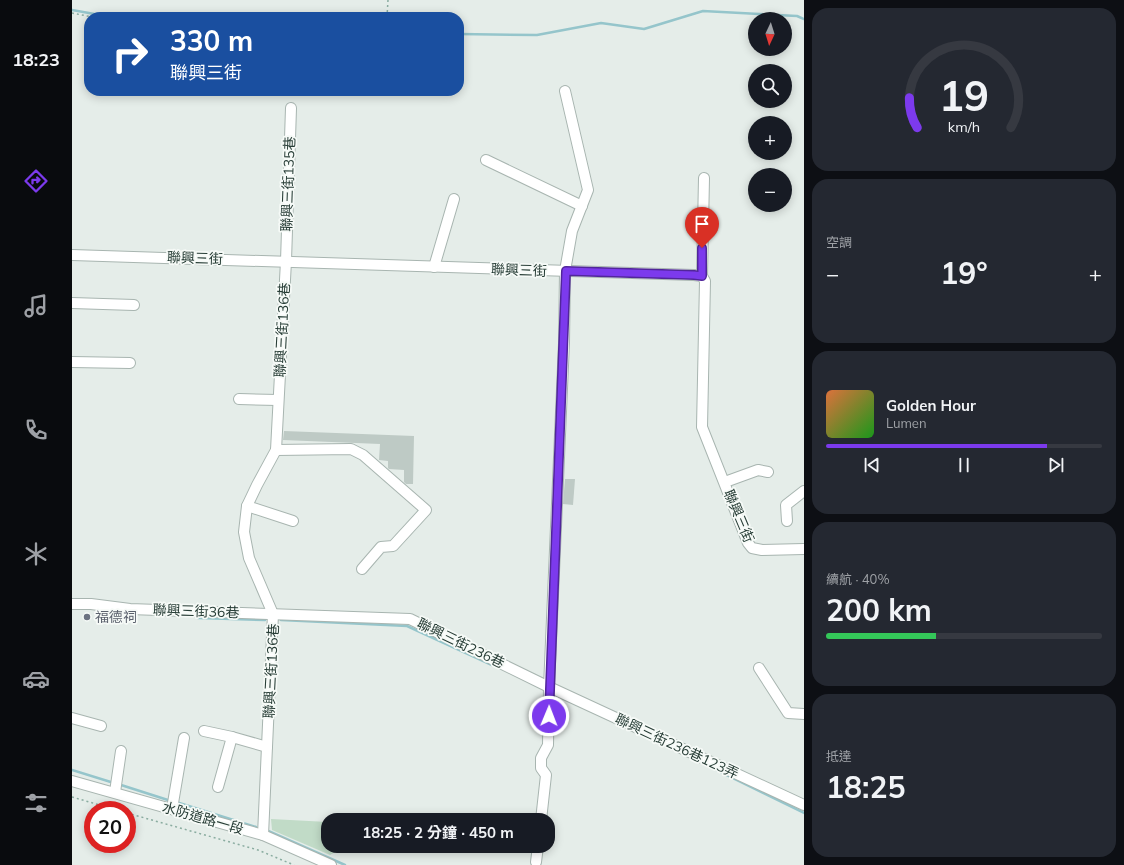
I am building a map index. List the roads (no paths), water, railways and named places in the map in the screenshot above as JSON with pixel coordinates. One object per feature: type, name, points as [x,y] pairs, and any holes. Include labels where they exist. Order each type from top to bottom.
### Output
[{"type":"street","points":[[542,813],[546,775],[541,768],[541,758],[548,745],[549,687],[566,271],[572,231],[588,190],[565,91]]},
{"type":"street","name":"聯興三街135巷","points":[[286,261],[291,108]]},
{"type":"street","points":[[486,160],[582,206]]},
{"type":"street","points":[[702,276],[704,178]]},
{"type":"street","points":[[434,267],[454,199]]},
{"type":"street","name":"聯興三街","points":[[72,255],[702,276],[705,281],[702,427],[748,543],[752,548],[762,550],[804,549]]},
{"type":"street","name":"聯興三街136巷","points":[[263,835],[273,614],[249,558],[244,532],[247,506],[276,450],[286,261]]},
{"type":"street","points":[[72,303],[134,305]]},
{"type":"street","points":[[72,362],[130,363]]},
{"type":"street","points":[[239,399],[278,400]]},
{"type":"street","points":[[276,450],[351,449],[362,455],[426,510],[393,546],[381,547],[362,569]]},
{"type":"street","points":[[725,482],[758,470],[768,472]]},
{"type":"street","points":[[787,521],[786,505],[804,491]]},
{"type":"street","points":[[247,506],[293,521]]},
{"type":"street","name":"聯興三街36巷","points":[[72,604],[91,604],[130,609],[273,614]]},
{"type":"street","name":"聯興三街236巷","points":[[273,614],[410,619],[549,687]]},
{"type":"street","points":[[759,668],[788,713],[804,714]]},
{"type":"street","name":"聯興三街236巷123弄","points":[[549,687],[804,805]]},
{"type":"street","points":[[72,718],[101,726]]},
{"type":"street","points":[[204,731],[267,747]]},
{"type":"street","points":[[218,787],[232,737]]},
{"type":"street","points":[[172,804],[184,738]]},
{"type":"street","points":[[116,787],[122,751]]},
{"type":"street","name":"水防道路一段","points":[[72,781],[116,787],[172,804],[263,835],[331,865]]},
{"type":"street","points":[[536,862],[537,853]]},
{"type":"waterway","points":[[72,10],[84,12]]},
{"type":"waterway","points":[[464,34],[537,35],[601,23],[644,29],[703,11],[797,16],[804,19]]},
{"type":"waterway","points":[[198,618],[265,620]]},
{"type":"waterway","points":[[281,620],[407,626],[492,665]]},
{"type":"waterway","points":[[702,763],[804,813]]},
{"type":"waterway","points":[[72,770],[114,783]]},
{"type":"waterway","points":[[118,784],[171,801]]},
{"type":"waterway","points":[[176,802],[256,827]]},
{"type":"waterway","points":[[266,830],[345,865]]},
{"type":"place","name":"福德祠","points":[[87,617]]}]
